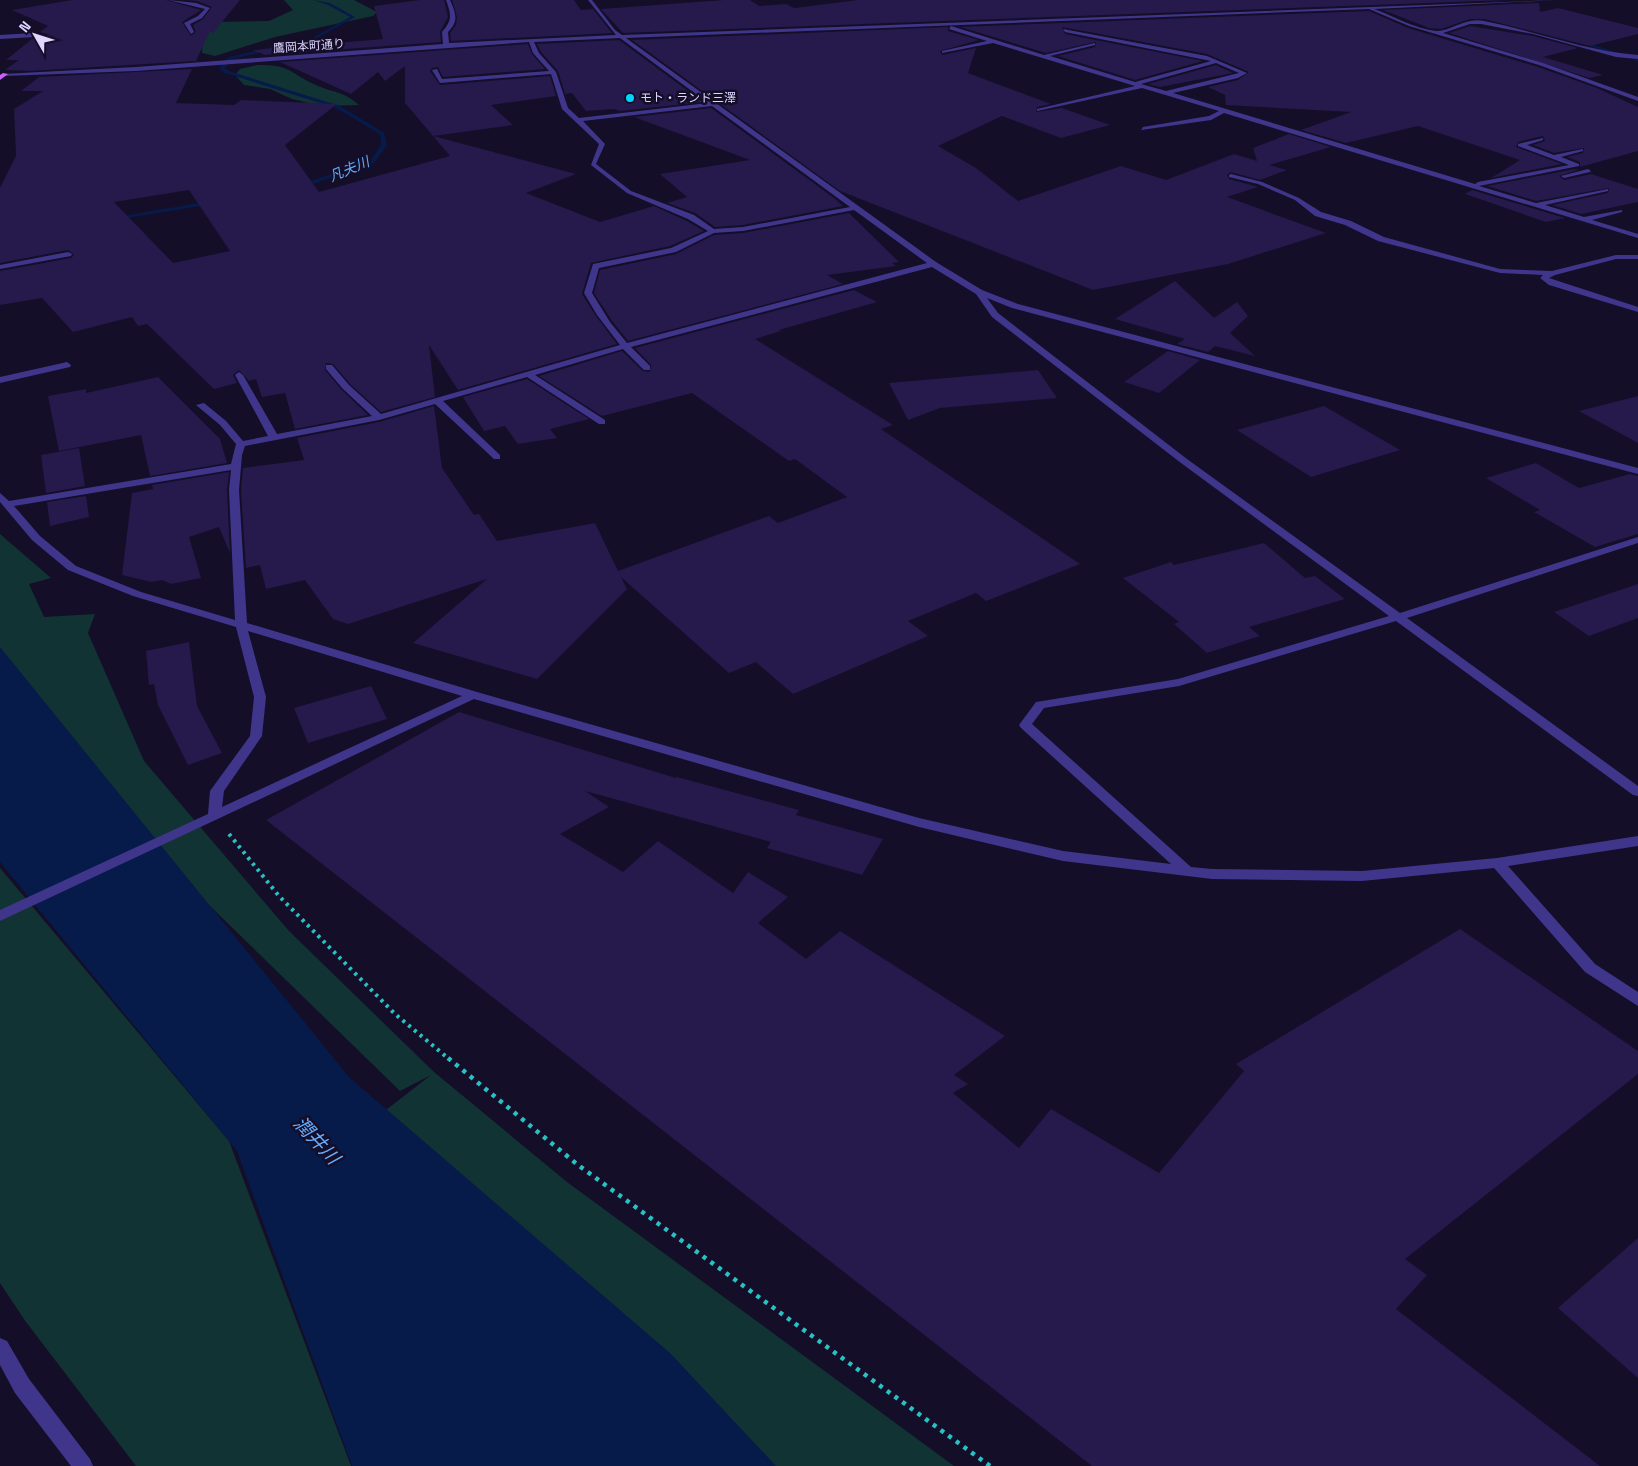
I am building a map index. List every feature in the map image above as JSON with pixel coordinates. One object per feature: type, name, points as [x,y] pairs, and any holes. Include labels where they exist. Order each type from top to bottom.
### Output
[{"type":"street","points":[[170,0],[208,8],[200,17],[186,23],[191,32]]},
{"type":"street","points":[[446,45],[445,32],[454,24],[455,18],[448,0]]},
{"type":"street","points":[[590,0],[613,31],[854,208],[933,264],[979,292],[1024,309],[1638,471]]},
{"type":"street","points":[[1347,0],[1437,33],[1541,64],[1638,100]]},
{"type":"street","name":"鷹岡本町通り","points":[[2,76],[78,73],[530,40],[1556,0]]},
{"type":"street","points":[[1437,33],[1469,22],[1481,22],[1534,33],[1616,55],[1638,57]]},
{"type":"street","points":[[940,25],[1165,94],[1473,184],[1638,236]]},
{"type":"street","points":[[1065,30],[1216,62],[1244,73],[1236,77],[1165,94]]},
{"type":"street","points":[[0,37],[49,36]]},
{"type":"street","points":[[530,40],[536,53],[553,72],[565,109],[602,144],[593,164],[629,192],[691,217],[714,231]]},
{"type":"street","points":[[944,52],[994,41]]},
{"type":"street","points":[[1045,56],[1093,44]]},
{"type":"street","points":[[1133,84],[1229,58]]},
{"type":"street","points":[[435,70],[440,81],[553,72]]},
{"type":"street","points":[[1039,110],[1142,86]]},
{"type":"street","points":[[578,120],[714,104]]},
{"type":"street","points":[[1143,129],[1211,118],[1223,111]]},
{"type":"street","points":[[1473,184],[1577,165],[1520,145],[1541,138]]},
{"type":"street","points":[[1554,157],[1581,150]]},
{"type":"street","points":[[1489,190],[1588,171]]},
{"type":"street","points":[[1231,176],[1260,183],[1297,199],[1318,214],[1348,223],[1381,239],[1500,271],[1552,273],[1616,257],[1638,257]]},
{"type":"street","points":[[1537,205],[1606,190]]},
{"type":"street","points":[[647,368],[624,346],[598,313],[588,293],[596,266],[674,250],[714,231],[743,229],[854,208]]},
{"type":"street","points":[[1585,220],[1620,211]]},
{"type":"street","points":[[0,267],[68,254]]},
{"type":"street","points":[[240,444],[378,417],[624,346],[933,264]]},
{"type":"street","points":[[1552,273],[1544,278],[1552,284],[1638,310]]},
{"type":"street","points":[[979,292],[995,315],[1184,461],[1638,792]]},
{"type":"street","points":[[0,380],[67,364]]},
{"type":"street","points":[[329,367],[346,387],[378,417]]},
{"type":"street","points":[[528,374],[602,422]]},
{"type":"street","points":[[239,375],[274,438]]},
{"type":"street","points":[[436,400],[497,457]]},
{"type":"street","points":[[201,405],[223,422],[240,444],[234,490],[241,625],[260,697],[256,736],[217,791],[214,816]]},
{"type":"street","points":[[3,500],[236,466]]},
{"type":"street","points":[[3,500],[36,538],[72,568],[137,594],[473,695],[919,822],[1063,856],[1212,874],[1362,876],[1497,863],[1638,841]]},
{"type":"street","points":[[1187,871],[1025,725],[1040,705],[1179,682],[1399,617],[1638,540]]},
{"type":"street","points":[[0,916],[473,695]]},
{"type":"street","points":[[1497,863],[1590,968],[1638,1000]]},
{"type":"street","points":[[0,1348],[22,1386],[83,1466]]},
{"type":"path","points":[[214,816],[279,896],[395,1014],[578,1165],[990,1466]]},
{"type":"green space","points":[[284,0],[354,0],[377,12],[373,16],[275,37],[215,56],[202,53],[203,29],[212,22],[269,21],[293,10]]},
{"type":"green space","points":[[257,65],[284,68],[322,88],[342,94],[359,105],[322,106],[292,99],[270,89],[244,85],[235,75],[240,69]]},
{"type":"green space","points":[[0,534],[51,578],[29,584],[44,617],[95,614],[88,633],[144,761],[289,931],[434,1072],[567,1182],[954,1466],[769,1466],[386,1110],[431,1075],[400,1091],[101,800],[0,648]]},
{"type":"green space","points":[[0,868],[229,1141],[351,1466],[136,1466],[26,1322],[0,1283]]},
{"type":"water","name":"潤井川","points":[[0,647],[349,1077],[670,1353],[776,1466],[352,1466],[237,1151],[0,862]]},
{"type":"building","points":[[72,0],[166,0],[201,10],[182,22],[191,36],[196,32],[193,25],[203,19],[212,7],[197,1],[186,0],[240,0],[213,33],[210,31],[196,61],[30,71],[5,70],[19,60],[6,60],[32,39],[54,36],[40,32],[48,26],[12,10]]},
{"type":"building","points":[[420,0],[444,0],[448,17],[440,32],[441,42],[265,55],[253,50],[383,39],[374,6]]},
{"type":"building","points":[[452,0],[574,0],[581,10],[593,9],[612,33],[451,41],[450,33],[456,25],[457,17]]},
{"type":"building","points":[[724,0],[750,0],[759,6],[786,4],[794,8],[858,0],[1508,0],[623,33],[601,9]]},
{"type":"building","points":[[1539,3],[1540,12],[1558,8],[1638,28],[1638,34],[1590,46],[1484,19],[1470,19],[1441,29],[1429,28],[1383,10]]},
{"type":"building","points":[[1369,11],[1408,28],[1538,67],[1597,88],[1638,107],[1638,151],[1580,167],[1580,162],[1567,157],[1583,153],[1584,148],[1554,153],[1533,145],[1545,141],[1543,136],[1518,142],[1516,147],[1562,164],[1491,178],[1520,160],[1418,126],[1346,143],[1301,130],[1351,112],[1226,105],[1225,95],[1208,87],[1238,80],[1249,72],[1207,54],[1062,27],[1065,34],[1203,61],[1135,80],[1058,56],[1095,47],[1096,42],[1046,53],[960,27]]},
{"type":"building","points":[[1470,26],[1533,36],[1578,48],[1543,57],[1603,75],[1589,78],[1449,33]]},
{"type":"building","points":[[948,27],[948,31],[979,40],[940,51],[942,55],[976,48],[968,73],[1051,104],[1037,107],[1036,112],[1062,108],[1110,125],[1061,138],[1002,116],[938,146],[976,168],[1018,201],[1121,166],[1166,180],[1234,154],[1257,161],[1253,148],[1289,134],[1331,147],[1269,165],[1287,170],[1260,180],[1230,172],[1227,175],[1229,179],[1258,187],[1227,197],[1326,233],[1228,264],[1093,290],[840,191],[632,40]]},
{"type":"building","points":[[619,40],[703,102],[620,111],[614,109],[586,111],[572,93],[565,94],[558,71],[541,52],[537,44]]},
{"type":"building","points":[[528,44],[532,54],[545,69],[443,77],[438,67],[432,68],[430,71],[440,85],[550,76],[556,96],[491,105],[513,125],[433,136],[405,103],[405,66],[385,81],[378,72],[351,94],[280,62]]},
{"type":"building","points":[[1216,65],[1233,73],[1160,87],[1148,84]]},
{"type":"building","points":[[192,69],[176,103],[234,105],[241,100],[337,104],[285,145],[319,192],[450,156],[433,136],[576,174],[526,193],[600,222],[654,206],[704,231],[670,246],[591,263],[582,294],[617,344],[458,390],[429,345],[435,397],[381,412],[350,384],[333,364],[326,363],[325,370],[342,390],[368,415],[295,429],[285,393],[262,397],[256,379],[249,381],[239,370],[233,375],[237,383],[214,389],[147,324],[138,326],[132,317],[73,332],[42,298],[0,305],[0,271],[71,258],[74,255],[68,250],[0,263],[0,188],[16,156],[14,109],[43,91],[21,91],[39,77]],"holes":[[[189,190],[230,251],[173,263],[114,202]]]},
{"type":"building","points":[[711,108],[843,206],[743,225],[715,227],[695,213],[667,203],[687,197],[660,174],[750,160],[634,117]]},
{"type":"building","points":[[1575,169],[1578,170],[1559,176],[1564,180],[1591,174],[1638,189],[1638,202],[1581,214],[1552,205],[1608,193],[1609,188],[1536,201],[1487,186]]},
{"type":"building","points":[[1472,190],[1565,218],[1546,222],[1465,194]]},
{"type":"building","points":[[849,213],[899,262],[892,263],[896,266],[827,275],[843,284],[628,341],[594,293],[600,270],[676,254],[714,235],[743,233]]},
{"type":"building","points":[[1175,281],[1214,318],[1237,302],[1248,316],[1230,333],[1255,356],[1215,346],[1208,352],[1177,344],[1185,339],[1115,319]]},
{"type":"building","points":[[854,290],[877,302],[779,330],[781,331],[755,339],[893,425],[881,429],[1080,564],[986,601],[976,593],[908,621],[928,636],[793,694],[756,662],[729,673],[621,577],[627,589],[537,679],[413,643],[487,579],[348,624],[333,619],[305,580],[266,589],[260,565],[246,568],[241,490],[243,468],[304,460],[297,438],[379,422],[434,406],[442,468],[474,515],[479,514],[497,541],[595,523],[618,571],[769,516],[778,523],[847,497],[795,459],[789,461],[692,393],[602,416],[539,376],[622,351],[643,371],[650,372],[651,365],[635,348]]},
{"type":"building","points":[[1168,351],[1200,360],[1159,393],[1124,382]]},
{"type":"building","points":[[1038,370],[1057,398],[940,408],[908,420],[889,383]]},
{"type":"building","points":[[158,377],[220,439],[227,463],[150,476],[141,435],[59,451],[48,396],[86,389],[86,393]]},
{"type":"building","points":[[527,379],[589,419],[550,429],[557,438],[518,444],[505,426],[484,431],[463,397]]},
{"type":"building","points":[[1638,396],[1638,443],[1579,411]]},
{"type":"building","points":[[1324,406],[1400,450],[1311,477],[1237,430]]},
{"type":"building","points":[[79,448],[85,486],[46,493],[41,455]]},
{"type":"building","points":[[1536,463],[1579,488],[1630,474],[1638,476],[1638,534],[1595,547],[1534,512],[1540,510],[1486,478]]},
{"type":"building","points":[[229,472],[227,490],[230,553],[219,527],[189,537],[201,578],[171,584],[162,580],[151,582],[122,575],[132,493],[153,489],[152,485]]},
{"type":"building","points":[[86,496],[89,517],[50,526],[47,502]]},
{"type":"building","points":[[1264,543],[1305,578],[1315,576],[1345,599],[1249,627],[1260,636],[1207,653],[1174,624],[1179,622],[1123,578],[1171,562],[1174,565]]},
{"type":"building","points":[[1638,584],[1638,618],[1589,636],[1554,612]]},
{"type":"building","points":[[189,642],[197,706],[222,753],[188,765],[158,705],[154,684],[149,685],[146,651]]},
{"type":"building","points":[[371,686],[387,719],[308,743],[294,708]]},
{"type":"building","points":[[459,712],[676,778],[799,810],[796,815],[883,839],[862,875],[767,848],[771,842],[585,791],[609,807],[560,834],[623,872],[658,841],[733,893],[748,872],[788,897],[758,923],[806,959],[840,931],[1005,1036],[954,1075],[968,1084],[953,1093],[1019,1148],[1051,1109],[1159,1173],[1244,1071],[1236,1064],[1460,929],[1638,1051],[1638,1074],[1405,1259],[1427,1275],[1396,1309],[1600,1466],[1092,1466],[266,820]]},
{"type":"building","points":[[1638,1238],[1638,1378],[1558,1308]]},
{"type":"waterway","name":"凡夫川","points":[[301,186],[372,162],[384,145],[382,133],[338,107],[227,72],[221,68],[231,58],[313,39],[353,17],[329,4],[315,0]]},
{"type":"waterway","points":[[1581,42],[1638,60]]},
{"type":"waterway","name":"凡夫川","points":[[114,218],[211,203]]},
{"type":"place","name":"モト・ランド三澤","points":[[630,98]]}]
